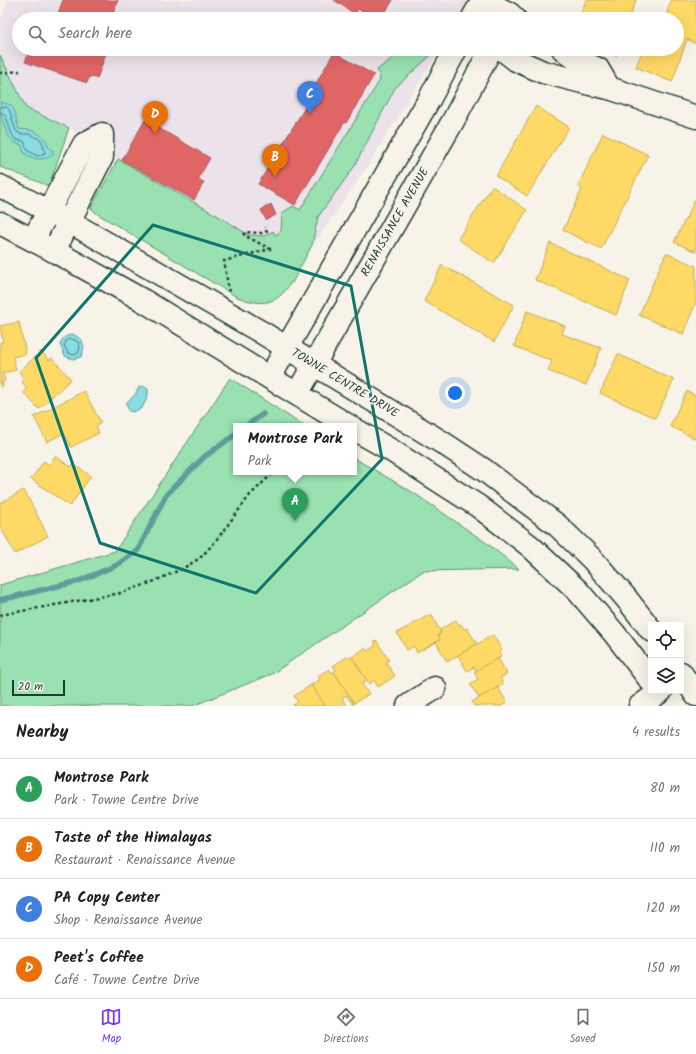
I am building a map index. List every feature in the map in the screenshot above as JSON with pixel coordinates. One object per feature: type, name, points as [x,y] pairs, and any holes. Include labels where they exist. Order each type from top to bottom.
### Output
[{"type":"main road","points":[[476,12],[483,0],[508,12]]},
{"type":"main road","points":[[270,377],[430,98],[452,56]]},
{"type":"main road","name":"RENAISSANCE AVENUE","points":[[297,394],[453,121],[487,56]]},
{"type":"main road","points":[[511,56],[516,60],[543,72],[609,88],[696,118]]},
{"type":"main road","points":[[572,56],[598,69],[609,88]]},
{"type":"main road","points":[[33,240],[84,144],[102,134],[102,157],[54,251]]},
{"type":"main road","name":"TOWNE CENTRE DRIVE","points":[[0,186],[70,222],[287,348],[443,443],[484,470],[557,526],[592,559],[648,626]]},
{"type":"main road","points":[[0,223],[144,301],[344,423]]},
{"type":"main road","points":[[357,431],[389,449],[478,506],[530,546],[577,590],[614,633],[648,678]]},
{"type":"main road","points":[[685,672],[696,695]]},
{"type":"main road","points":[[408,706],[435,688]]},
{"type":"main road","points":[[640,706],[656,694]]},
{"type":"path","points":[[0,73],[20,71]]},
{"type":"path","points":[[230,296],[224,260],[270,249],[244,235],[245,232],[262,233],[267,231],[265,227]]},
{"type":"path","points":[[0,615],[121,593],[150,583],[182,569],[200,558],[215,542],[250,495],[271,475]]},
{"type":"highlighted area","points":[[153,225],[351,286],[382,459],[256,593],[100,543],[36,358]]},
{"type":"shaded area","points":[[7,0],[469,0],[462,12],[12,12],[12,56],[436,56],[367,167],[301,263],[249,235],[118,159],[69,128],[26,108],[0,55],[0,22]]},
{"type":"green space","points":[[0,55],[26,108],[69,128],[49,186],[0,167]]},
{"type":"green space","points":[[395,56],[429,56],[395,88],[354,167],[318,217],[312,245],[292,283],[291,282],[286,290],[274,300],[261,303],[237,297],[96,213],[91,208],[118,159],[249,235],[264,236],[273,231],[275,235],[281,231],[282,213],[293,206],[300,210],[380,80],[377,70]]},
{"type":"green space","points":[[230,378],[299,423],[233,423],[233,475],[357,475],[357,460],[414,493],[488,544],[519,569],[423,571],[272,674],[192,706],[0,706],[0,585],[115,551]]},
{"type":"water","points":[[0,102],[11,105],[19,129],[32,131],[42,136],[48,147],[53,151],[53,155],[41,159],[31,157],[24,153],[21,144],[11,140],[5,128]]},
{"type":"water","points":[[73,334],[82,340],[84,348],[81,357],[73,359],[65,356],[60,345],[65,337]]},
{"type":"water","points":[[143,386],[148,389],[148,396],[142,408],[133,412],[129,411],[126,403],[135,395],[139,387]]},
{"type":"building: Homes","points":[[586,0],[636,0],[632,12],[582,12]]},
{"type":"building: Homes","points":[[671,0],[696,0],[696,44],[687,39],[684,48],[684,12],[667,12]]},
{"type":"building: Homes","points":[[640,56],[681,56],[672,82],[636,67]]},
{"type":"building: Homes","points":[[536,106],[569,127],[527,196],[496,176]]},
{"type":"building: Homes","points":[[603,133],[648,155],[601,249],[563,230],[582,189],[578,186]]},
{"type":"building: Homes","points":[[492,186],[527,210],[494,263],[458,239]]},
{"type":"building: Homes","points":[[696,198],[696,252],[674,242]]},
{"type":"building: Homes","points":[[550,243],[630,280],[616,315],[535,280]]},
{"type":"building: Homes","points":[[666,253],[696,266],[696,302],[683,334],[639,315]]},
{"type":"building: Homes","points":[[442,265],[514,305],[494,342],[424,301]]},
{"type":"building: Homes","points":[[527,311],[565,326],[562,334],[601,348],[586,385],[548,371],[552,361],[514,346]]},
{"type":"building: Homes","points":[[19,322],[26,354],[13,357],[16,370],[3,373],[5,381],[2,382],[3,386],[0,387],[0,342],[3,342],[0,326]]},
{"type":"building: Homes","points":[[41,351],[49,360],[52,358],[71,379],[39,409],[23,392],[27,388],[22,382],[25,379],[19,372]]},
{"type":"building: Homes","points":[[618,354],[674,380],[655,418],[600,393]]},
{"type":"building: Homes","points":[[84,391],[101,423],[96,426],[99,433],[71,447],[64,433],[47,442],[34,417]]},
{"type":"building: Homes","points":[[687,391],[696,396],[696,439],[670,426]]},
{"type":"building: Homes","points":[[55,456],[71,467],[73,464],[91,476],[70,506],[31,479],[44,461],[49,465]]},
{"type":"building: Homes","points":[[24,490],[48,536],[15,554],[0,526],[0,503]]},
{"type":"building: Homes","points":[[431,614],[441,633],[438,635],[440,640],[417,653],[414,646],[407,650],[397,633]]},
{"type":"building: Homes","points":[[456,620],[464,629],[467,628],[477,644],[447,662],[436,642],[440,640],[438,635],[441,633],[440,630]]},
{"type":"building: Homes","points":[[493,635],[502,650],[499,652],[501,657],[476,671],[474,667],[467,671],[458,655]]},
{"type":"building: Homes","points":[[376,640],[389,660],[386,662],[395,676],[378,687],[374,680],[369,684],[352,657],[365,648],[367,651],[376,645],[374,642]]},
{"type":"building: Homes","points":[[348,656],[350,658],[352,657],[367,681],[362,684],[369,694],[354,703],[334,672],[336,670],[333,666]]},
{"type":"building: Homes","points":[[498,658],[507,674],[500,678],[503,684],[479,698],[470,684],[478,679],[474,672]]},
{"type":"building: Homes","points":[[329,669],[332,673],[334,672],[354,703],[353,705],[346,695],[342,698],[347,706],[325,706],[311,685],[320,679],[318,676]]},
{"type":"building: Homes","points":[[311,685],[325,706],[294,706],[293,705],[298,702],[294,696]]},
{"type":"building: Homes","points":[[498,687],[507,703],[501,706],[474,706],[472,702]]},
{"type":"building: Shops","points":[[63,0],[118,0],[114,12],[59,12]]},
{"type":"building: Shops","points":[[334,0],[393,0],[385,12],[363,12],[358,9],[356,12],[352,12]]},
{"type":"building: Shops","points":[[27,56],[105,56],[97,79],[90,76],[87,83],[25,62]]},
{"type":"building: Shops","points":[[332,56],[341,56],[374,75],[295,205],[258,184],[309,101],[307,99]]},
{"type":"building: Shops","points":[[145,120],[210,158],[198,179],[204,182],[194,200],[122,160]]},
{"type":"building: Shops","points":[[271,204],[276,215],[266,220],[261,210]]},
{"type":"waterway","points":[[250,423],[263,414]]},
{"type":"waterway","points":[[0,600],[79,581],[117,565],[138,550],[166,495],[204,457],[233,436]]},
{"type":"place","name":"PA Copy Center","points":[[310,114]]},
{"type":"place","name":"Peet's Coffee","points":[[155,134]]},
{"type":"place","name":"Taste of the Himalayas","points":[[275,177]]},
{"type":"place","name":"Montrose Park","points":[[295,521]]}]
